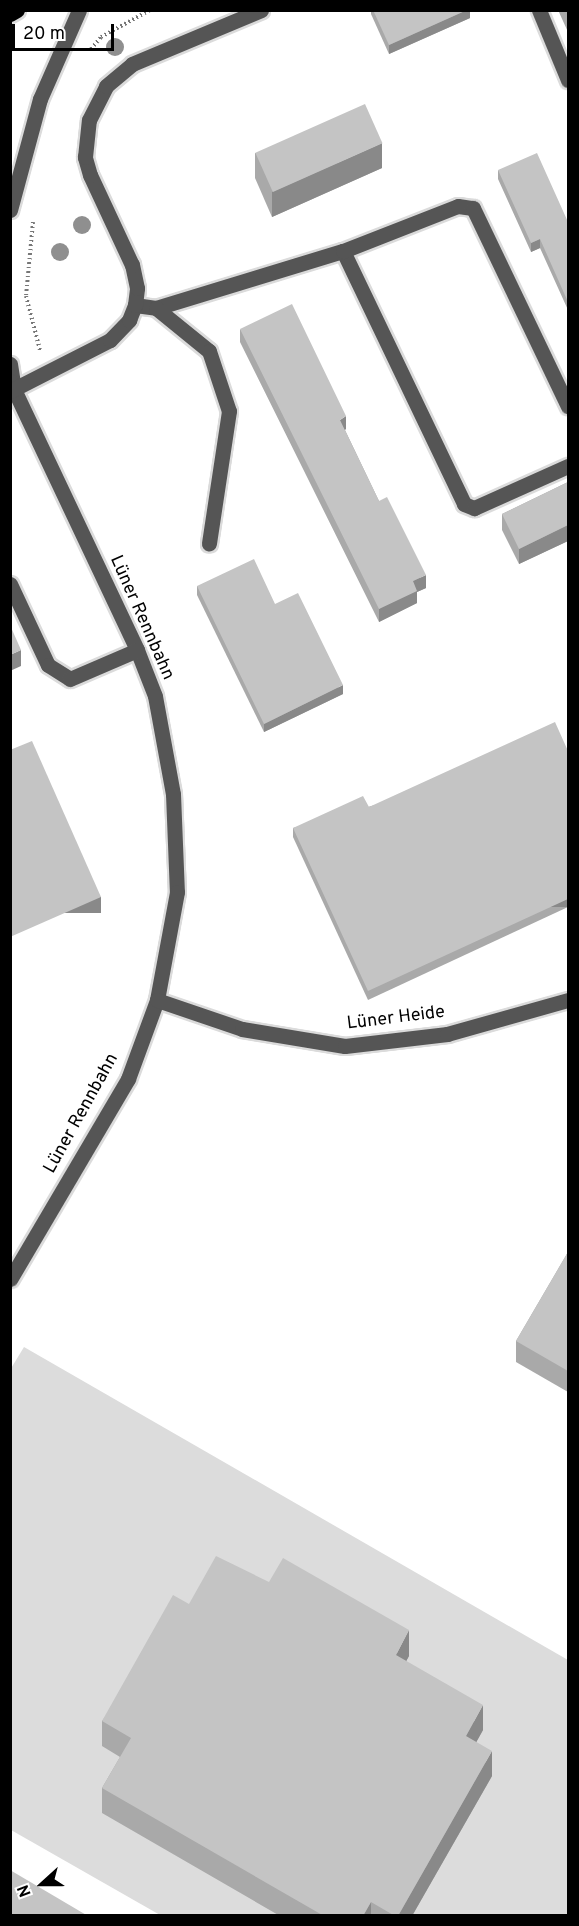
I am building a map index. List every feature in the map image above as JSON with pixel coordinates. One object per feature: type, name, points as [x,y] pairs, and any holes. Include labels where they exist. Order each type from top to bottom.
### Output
[{"type":"main road","points":[[10,14],[17,10]]},
{"type":"street","points":[[10,210],[40,99],[79,10]]},
{"type":"street","points":[[12,387],[48,372],[121,331],[135,305],[137,288],[132,265],[90,175],[85,157],[85,137],[96,102],[106,86],[132,64],[261,10]]},
{"type":"street","points":[[539,10],[568,80]]},
{"type":"street","points":[[135,305],[156,308],[343,251],[458,206],[473,208],[568,406]]},
{"type":"street","points":[[343,251],[464,504],[474,508],[568,466]]},
{"type":"street","points":[[156,308],[210,351],[229,411],[209,544]]},
{"type":"street","name":"Lüner Rennbahn","points":[[10,364],[12,387],[137,650],[155,696],[173,794],[177,892],[157,1000],[128,1079],[10,1279]]},
{"type":"street","points":[[10,584],[48,665],[70,679],[137,650]]},
{"type":"street","name":"Lüner Heide","points":[[157,1000],[242,1029],[345,1046],[447,1034],[568,1000]]},
{"type":"path","points":[[36,209],[28,243],[26,296],[33,331],[48,372]]},
{"type":"shaded area","points":[[24,1347],[568,1660],[568,1915],[160,1915],[11,1830],[10,1370]]},
{"type":"building","points":[[373,10],[467,10],[389,45]]},
{"type":"building","points":[[365,104],[382,143],[273,192],[255,153]]},
{"type":"building","points":[[537,153],[568,222],[568,302],[540,239],[531,243],[498,170]]},
{"type":"building","points":[[292,304],[346,416],[340,420],[379,501],[387,497],[426,575],[413,581],[417,591],[379,609],[240,329]]},
{"type":"building","points":[[568,482],[568,525],[519,549],[502,514]]},
{"type":"building","points":[[254,559],[275,604],[298,593],[343,685],[264,724],[197,586]]},
{"type":"building","points":[[10,625],[21,650],[10,655]]},
{"type":"building","points":[[555,722],[568,751],[568,899],[368,991],[293,828],[363,796],[369,807]]},
{"type":"building","points":[[32,741],[101,897],[10,937],[10,750]]},
{"type":"building","points":[[568,1252],[568,1371],[516,1341]]},
{"type":"building","points":[[216,1556],[269,1582],[283,1558],[409,1630],[396,1655],[483,1705],[466,1736],[492,1751],[398,1916],[371,1902],[363,1916],[324,1916],[102,1788],[131,1738],[102,1721],[173,1595],[189,1604]]},
{"type":"building","points":[[10,1870],[88,1916],[10,1916]]}]
